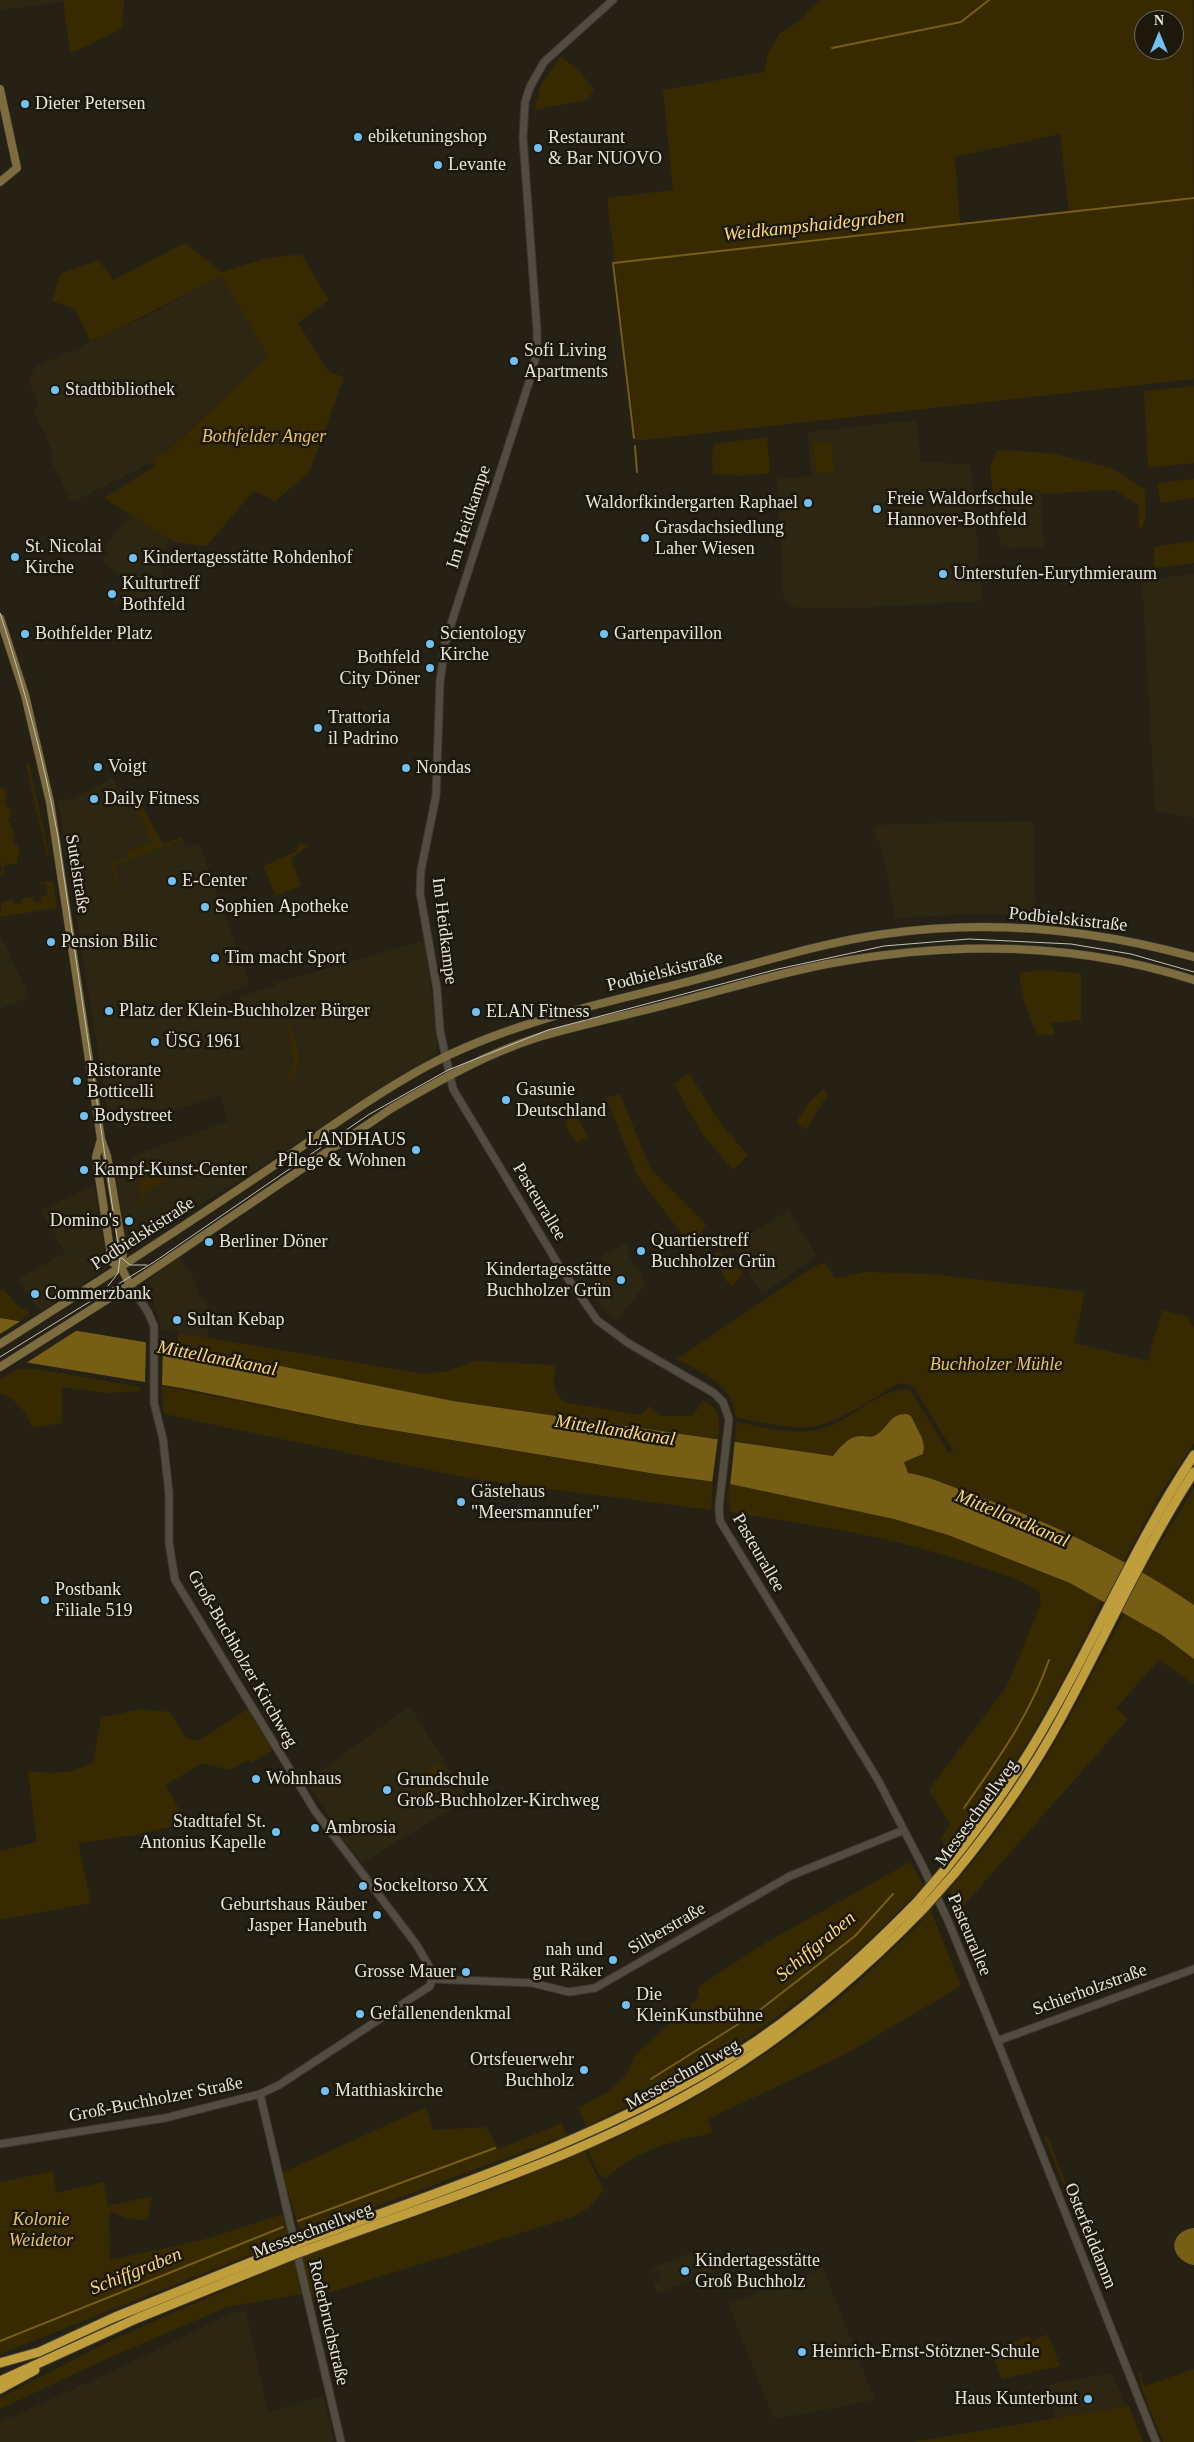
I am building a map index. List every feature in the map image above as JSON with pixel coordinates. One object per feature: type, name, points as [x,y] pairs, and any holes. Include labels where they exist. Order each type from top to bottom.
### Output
[{"type":"highway","name":"Messeschnellweg","points":[[39,2352],[115,2317],[504,2167],[594,2135],[705,2073],[791,2016],[852,1966],[920,1905],[952,1870],[1016,1774],[1101,1631],[1194,1455]]},
{"type":"highway","name":"Messeschnellweg","points":[[1147,1543],[1194,1472]]},
{"type":"highway","name":"Messeschnellweg","points":[[0,2380],[292,2250]]},
{"type":"highway","points":[[0,2389],[106,2332]]},
{"type":"highway","points":[[0,2363],[39,2352]]},
{"type":"highway","points":[[0,2380],[39,2352]]},
{"type":"main road","points":[[0,89],[17,168],[0,182]]},
{"type":"main road","name":"Sutelstraße","points":[[0,618],[25,695],[50,802],[101,1139],[107,1156],[123,1256],[121,1268]]},
{"type":"main road","name":"Podbielskistraße","points":[[0,1344],[121,1268],[393,1087],[446,1058],[510,1032],[576,1010],[799,952],[882,934],[935,928],[1028,928],[1110,938],[1194,957]]},
{"type":"main road","name":"Podbielskistraße","points":[[1,1366],[130,1285],[373,1120],[449,1076],[538,1037],[780,975],[894,953],[970,947],[1030,949],[1119,960],[1194,980]]},
{"type":"main road","name":"Sutelstraße","points":[[101,1139],[96,1157],[112,1262],[121,1268],[130,1285]]},
{"type":"street","name":"Im Heidkampe","points":[[449,1076],[440,1031],[437,989],[422,909],[420,880],[436,796],[440,682],[445,642],[537,352],[523,138],[524,109],[530,87],[544,62],[613,0]]},
{"type":"street","name":"Pasteurallee","points":[[449,1076],[455,1091],[558,1264],[589,1310],[616,1335],[714,1394],[726,1407],[728,1426],[720,1497],[719,1514],[721,1525],[878,1780],[949,1923],[997,2041]]},
{"type":"street","name":"Groß-Buchholzer Kirchweg","points":[[130,1285],[152,1318],[154,1338],[154,1403],[163,1439],[170,1493],[169,1543],[176,1580],[315,1811],[416,1944],[431,1968],[432,1979]]},
{"type":"street","name":"Silberstraße","points":[[432,1979],[532,1982],[569,1992],[595,1988],[790,1876],[904,1830]]},
{"type":"street","name":"Schierholzstraße","points":[[997,2041],[1194,1968]]},
{"type":"street","name":"Groß-Buchholzer Straße","points":[[0,2144],[165,2118],[260,2094],[279,2086],[416,1996],[430,1986],[432,1979]]},
{"type":"street","name":"Osterfelddamm","points":[[997,2041],[1156,2442]]},
{"type":"street","name":"Roderbruchstraße","points":[[260,2094],[341,2442]]},
{"type":"shaded area","points":[[0,0],[63,0],[63,2],[0,10]]},
{"type":"shaded area","points":[[221,275],[268,357],[165,452],[150,458],[152,462],[75,501],[70,499],[51,460],[53,453],[34,412],[38,403],[28,380],[35,367],[146,317]]},
{"type":"shaded area","name":"Freie Waldorfschule Hannover-Bothfeld","points":[[916,420],[921,462],[971,464],[982,601],[860,608],[798,608],[787,604],[783,596],[777,479],[811,476],[808,432]]},
{"type":"shaded area","points":[[1041,490],[1044,547],[1001,548],[997,519],[995,519],[993,493]]},
{"type":"shaded area","name":"Kindertagesstätte Rohdenhof","points":[[130,514],[169,539],[161,557],[163,579],[159,596],[156,599],[137,599],[125,603],[119,601],[117,604],[114,601],[128,583],[102,562],[109,553],[104,548]]},
{"type":"shaded area","points":[[1194,574],[1194,818],[1155,811],[1142,580]]},
{"type":"shaded area","points":[[113,777],[121,795],[133,790],[163,844],[182,837],[186,848],[199,843],[250,985],[217,998],[219,1007],[256,991],[276,986],[275,983],[426,940],[438,1053],[127,1252],[114,1164],[129,1161],[135,1155],[228,1121],[219,1095],[129,1128],[120,1128],[109,1120],[58,802],[76,797]]},
{"type":"shaded area","points":[[1033,821],[1036,915],[973,914],[895,918],[883,854],[874,830],[878,825]]},
{"type":"shaded area","points":[[0,933],[29,997],[0,1009]]},
{"type":"shaded area","points":[[94,1185],[108,1267],[40,1312],[17,1279],[65,1253],[41,1210]]},
{"type":"shaded area","points":[[789,1210],[817,1256],[762,1294],[732,1245]]},
{"type":"shaded area","name":"Kindertagesstätte Buchholzer Grün","points":[[626,1243],[630,1258],[642,1275],[645,1286],[616,1321],[589,1292],[609,1270],[601,1256]]},
{"type":"shaded area","points":[[179,1257],[194,1278],[198,1294],[207,1301],[208,1338],[161,1329],[154,1304],[143,1286]]},
{"type":"shaded area","name":"Grundschule Groß-Buchholzer-Kirchweg","points":[[406,1709],[412,1709],[468,1799],[362,1863],[341,1836],[344,1834],[339,1826],[337,1827],[306,1781]]},
{"type":"shaded area","name":"Kindertagesstätte Groß Buchholz","points":[[700,2249],[706,2254],[713,2272],[657,2294],[653,2284],[662,2280],[658,2271],[651,2274],[649,2269]]},
{"type":"shaded area","name":"Heinrich-Ernst-Stötzner-Schule","points":[[821,2263],[875,2400],[776,2419],[773,2417],[728,2304],[817,2271],[815,2266]]},
{"type":"shaded area","points":[[246,2311],[268,2412],[323,2396],[334,2440],[332,2442],[0,2442],[0,2422],[109,2373],[231,2313]]},
{"type":"shaded area","name":"Haus Kunterbunt","points":[[1112,2373],[1130,2414],[1057,2431],[1049,2384]]},
{"type":"green space","points":[[63,0],[124,0],[122,29],[70,52]]},
{"type":"green space","points":[[820,0],[1193,0],[1194,379],[636,441],[607,198],[673,190],[663,90],[764,72],[768,53],[779,34],[805,17],[808,11]],"holes":[[[1060,134],[1069,212],[960,224],[955,157]]]},
{"type":"green space","points":[[561,56],[581,73],[594,90],[587,100],[534,110],[542,83]]},
{"type":"green space","name":"Bothfelder Anger","points":[[185,243],[222,272],[264,259],[301,254],[329,300],[298,323],[329,372],[344,377],[309,473],[275,501],[254,491],[206,546],[174,542],[104,498],[155,466],[150,458],[166,452],[268,357],[221,276],[99,339],[98,337],[90,341],[75,309],[52,301],[60,274],[99,260],[113,280]]},
{"type":"green space","points":[[1194,386],[1194,463],[1148,468],[1144,391]]},
{"type":"green space","points":[[767,437],[770,473],[742,476],[713,474],[712,454],[714,444]]},
{"type":"green space","points":[[831,441],[834,472],[816,474],[813,443]]},
{"type":"green space","points":[[997,450],[1051,453],[1114,469],[1145,490],[1146,516],[1142,528],[1139,528],[1138,505],[1115,490],[1041,494],[1041,490],[993,493],[990,467]]},
{"type":"green space","points":[[1194,479],[1194,498],[1161,503],[1157,483]]},
{"type":"green space","points":[[1194,541],[1194,563],[1154,568],[1154,547]]},
{"type":"green space","points":[[29,763],[49,856],[47,856],[26,764]]},
{"type":"green space","points":[[0,787],[6,790],[7,797],[4,801],[6,807],[10,809],[11,816],[8,819],[15,835],[13,838],[14,844],[18,846],[20,853],[17,857],[18,863],[3,866],[4,874],[0,874],[2,870],[0,860]]},
{"type":"green space","points":[[133,790],[163,844],[182,837],[183,839],[115,865],[122,911],[79,925],[121,910],[112,863],[128,857],[126,852],[153,842],[152,838],[150,839],[134,797],[114,805],[121,795]]},
{"type":"green space","points":[[298,844],[309,845],[291,859],[301,886],[275,896],[264,866],[297,851]]},
{"type":"green space","points":[[53,881],[57,908],[0,917],[2,902],[13,900],[14,904],[22,903],[21,899],[33,897],[34,902],[42,901],[41,896],[48,895],[46,884],[41,885],[40,883]]},
{"type":"green space","points":[[1039,970],[1081,973],[1081,1020],[1051,1023],[1055,1035],[1037,1035],[1024,1001],[1019,973]]},
{"type":"green space","points":[[287,1018],[296,1044],[299,1061],[293,1076],[286,1083],[294,1064]]},
{"type":"green space","points":[[689,1073],[723,1127],[748,1155],[733,1170],[702,1134],[674,1084]]},
{"type":"green space","points":[[824,1089],[828,1094],[806,1130],[796,1122],[811,1100]]},
{"type":"green space","points":[[620,1094],[650,1168],[706,1224],[694,1250],[637,1175],[606,1098]]},
{"type":"green space","points":[[578,1115],[588,1138],[577,1142],[568,1131],[565,1121]]},
{"type":"green space","points":[[166,1160],[167,1164],[162,1166],[169,1177],[144,1194],[146,1197],[141,1201],[143,1205],[141,1205],[139,1201],[142,1197],[139,1169]]},
{"type":"green space","points":[[718,1251],[743,1273],[732,1286],[726,1281],[714,1255]]},
{"type":"green space","name":"Buchholzer Mühle","points":[[825,1262],[835,1279],[864,1272],[932,1274],[1085,1292],[1074,1343],[1148,1361],[1162,1310],[1188,1317],[1194,1328],[1194,1443],[1160,1494],[1124,1561],[1099,1548],[983,1498],[908,1473],[904,1462],[923,1454],[924,1447],[922,1438],[911,1416],[907,1414],[893,1421],[876,1435],[871,1437],[858,1436],[851,1439],[833,1456],[735,1441],[737,1422],[758,1427],[792,1431],[825,1428],[880,1397],[902,1390],[911,1391],[948,1452],[954,1453],[914,1387],[904,1383],[895,1385],[831,1422],[809,1427],[782,1426],[736,1417],[729,1396],[723,1388],[706,1375],[677,1359],[809,1270]]},
{"type":"green space","points":[[0,1289],[4,1289],[18,1306],[30,1313],[20,1321],[0,1318]]},
{"type":"green space","points":[[178,1333],[426,1374],[447,1371],[476,1361],[556,1365],[554,1385],[564,1402],[641,1415],[649,1406],[661,1416],[693,1416],[703,1400],[713,1407],[718,1416],[718,1439],[453,1401],[246,1359],[191,1351],[191,1346],[177,1344]]},
{"type":"green space","points":[[17,1369],[38,1369],[140,1387],[140,1391],[107,1393],[62,1387],[62,1423],[32,1428],[20,1406],[0,1393],[0,1379]]},
{"type":"green space","points":[[162,1386],[356,1424],[713,1482],[711,1510],[472,1479],[177,1417],[163,1413]]},
{"type":"green space","points":[[730,1484],[894,1519],[948,1535],[1070,1583],[1102,1600],[1070,1667],[1034,1732],[994,1794],[950,1854],[941,1839],[950,1824],[930,1792],[930,1788],[1007,1686],[1041,1603],[1039,1592],[1012,1578],[952,1558],[891,1541],[829,1528],[735,1513],[730,1511],[728,1498]]},
{"type":"green space","points":[[1194,1488],[1194,1605],[1143,1572]]},
{"type":"green space","points":[[1125,1613],[1162,1635],[1194,1659],[1194,1684],[1159,1660],[1116,1708],[1128,1719],[958,1912],[949,1890],[983,1850],[1029,1785],[1070,1717]]},
{"type":"green space","points":[[140,1709],[170,1712],[186,1738],[198,1741],[248,1709],[274,1749],[251,1763],[248,1760],[230,1770],[202,1763],[166,1785],[186,1823],[136,1835],[78,1843],[91,1903],[0,1920],[0,1851],[37,1842],[28,1771],[61,1773],[93,1762],[101,1718]]},
{"type":"green space","points":[[439,1763],[448,1778],[424,1793],[415,1779]]},
{"type":"green space","points":[[910,1862],[924,1886],[873,1937],[827,1978],[778,2016],[727,2051],[672,2083],[586,2127],[578,2108],[608,2092],[627,2074],[634,2056],[698,1997],[698,1987],[762,1945]]},
{"type":"green space","points":[[930,1909],[961,1986],[846,2054],[708,2119],[713,2133],[669,2143],[644,2153],[606,2178],[599,2174],[587,2149],[614,2139],[681,2106],[743,2069],[801,2029],[863,1978],[922,1921],[920,1919]]},
{"type":"green space","points":[[426,2107],[433,2130],[486,2127],[499,2149],[562,2123],[567,2135],[302,2236],[282,2173]]},
{"type":"green space","points":[[1047,2135],[1085,2232],[1087,2241],[1044,2137]]},
{"type":"green space","points":[[584,2150],[604,2190],[588,2208],[572,2217],[308,2299],[306,2293],[227,2307],[104,2360],[0,2409],[0,2398],[108,2342],[283,2264],[504,2185]]},
{"type":"green space","name":"Kolonie Weidetor","points":[[53,2171],[56,2193],[104,2182],[108,2206],[152,2196],[147,2220],[129,2219],[109,2211],[110,2260],[206,2239],[283,2214],[291,2241],[277,2244],[0,2354],[0,2182]]},
{"type":"green space","points":[[1048,2334],[1060,2366],[1002,2379],[991,2350],[1030,2336],[1032,2341]]},
{"type":"green space","points":[[1194,2369],[1194,2442],[1163,2442],[1141,2387],[1138,2373],[1140,2372],[1144,2386]]},
{"type":"green space","points":[[1129,2406],[1143,2442],[914,2442]]},
{"type":"water","name":"Mittellandkanal","points":[[0,1318],[246,1359],[453,1401],[833,1456],[852,1438],[856,1436],[874,1436],[893,1418],[901,1414],[907,1414],[911,1416],[922,1438],[924,1447],[923,1454],[904,1462],[908,1473],[939,1481],[1057,1528],[1113,1556],[1168,1588],[1194,1605],[1194,1659],[1162,1635],[1070,1583],[948,1535],[894,1519],[730,1484],[656,1474],[356,1424],[187,1389],[0,1358]]},
{"type":"water","points":[[1194,2228],[1193,2265],[1179,2257],[1174,2245],[1179,2234]]},
{"type":"pier","points":[[24,1319],[79,1329],[23,1365],[0,1361],[0,1334]]},
{"type":"pier","points":[[146,1341],[163,1344],[162,1388],[145,1385]]},
{"type":"pier","points":[[718,1437],[735,1439],[730,1486],[712,1484]]},
{"type":"waterway","points":[[832,48],[961,22],[989,0]]},
{"type":"waterway","name":"Weidkampshaidegraben","points":[[634,438],[613,263],[1194,198]]},
{"type":"waterway","name":"Weidkampshaidegraben","points":[[635,446],[637,472]]},
{"type":"waterway","name":"Schiffgraben","points":[[964,1808],[1012,1737],[1032,1700],[1049,1660]]},
{"type":"waterway","name":"Schiffgraben","points":[[651,2079],[756,2013],[855,1936],[893,1894]]},
{"type":"waterway","name":"Schiffgraben","points":[[298,2221],[495,2148]]},
{"type":"waterway","name":"Schiffgraben","points":[[0,2341],[283,2227]]},
{"type":"tram line","points":[[0,613],[33,724],[58,837],[120,1258],[118,1273],[108,1286]]},
{"type":"tram line","points":[[0,1357],[154,1262],[368,1115],[448,1070],[548,1030],[778,969],[884,946],[969,939],[1071,944],[1131,954],[1194,972]]},
{"type":"tram line","points":[[117,1254],[130,1265],[147,1265]]},
{"type":"place","name":"Dieter Petersen","points":[[25,104]]},
{"type":"place","name":"ebiketuningshop","points":[[358,137]]},
{"type":"place","name":"Restaurant & Bar NUOVO","points":[[538,148]]},
{"type":"place","name":"Levante","points":[[438,165]]},
{"type":"place","name":"Sofi Living Apartments","points":[[514,361]]},
{"type":"place","name":"Stadtbibliothek","points":[[55,390]]},
{"type":"place","name":"Waldorfkindergarten Raphael","points":[[808,503]]},
{"type":"place","name":"Freie Waldorfschule Hannover-Bothfeld","points":[[877,509]]},
{"type":"place","name":"Grasdachsiedlung Laher Wiesen","points":[[645,538]]},
{"type":"place","name":"St. Nicolai Kirche","points":[[15,557]]},
{"type":"place","name":"Kindertagesstätte Rohdenhof","points":[[133,558]]},
{"type":"place","name":"Unterstufen-Eurythmieraum","points":[[943,574]]},
{"type":"place","name":"Kulturtreff Bothfeld","points":[[112,594]]},
{"type":"place","name":"Bothfelder Platz","points":[[25,634]]},
{"type":"place","name":"Gartenpavillon","points":[[604,634]]},
{"type":"place","name":"Scientology Kirche","points":[[430,644]]},
{"type":"place","name":"Bothfeld City Döner","points":[[430,668]]},
{"type":"place","name":"Trattoria il Padrino","points":[[318,728]]},
{"type":"place","name":"Voigt","points":[[98,767]]},
{"type":"place","name":"Nondas","points":[[406,768]]},
{"type":"place","name":"Daily Fitness","points":[[94,799]]},
{"type":"place","name":"E-Center","points":[[172,881]]},
{"type":"place","name":"Sophien Apotheke","points":[[205,907]]},
{"type":"place","name":"Pension Bilic","points":[[51,942]]},
{"type":"place","name":"Tim macht Sport","points":[[215,958]]},
{"type":"place","name":"Platz der Klein-Buchholzer Bürger","points":[[109,1011]]},
{"type":"place","name":"ELAN Fitness","points":[[476,1012]]},
{"type":"place","name":"ÜSG 1961","points":[[155,1042]]},
{"type":"place","name":"Ristorante Botticelli","points":[[77,1081]]},
{"type":"place","name":"Gasunie Deutschland","points":[[506,1100]]},
{"type":"place","name":"Bodystreet","points":[[84,1116]]},
{"type":"place","name":"LANDHAUS Pflege & Wohnen","points":[[416,1150]]},
{"type":"place","name":"Kampf-Kunst-Center","points":[[84,1170]]},
{"type":"place","name":"Domino's","points":[[129,1221]]},
{"type":"place","name":"Berliner Döner","points":[[209,1242]]},
{"type":"place","name":"Quartierstreff Buchholzer Grün","points":[[641,1251]]},
{"type":"place","name":"Kindertagesstätte Buchholzer Grün","points":[[621,1280]]},
{"type":"place","name":"Commerzbank","points":[[35,1294]]},
{"type":"place","name":"Sultan Kebap","points":[[177,1320]]},
{"type":"place","name":"Gästehaus \"Meersmannufer\"","points":[[461,1502]]},
{"type":"place","name":"Postbank Filiale 519","points":[[45,1600]]},
{"type":"place","name":"Wohnhaus","points":[[256,1779]]},
{"type":"place","name":"Grundschule Groß-Buchholzer-Kirchweg","points":[[387,1790]]},
{"type":"place","name":"Ambrosia","points":[[315,1828]]},
{"type":"place","name":"Stadttafel St. Antonius Kapelle","points":[[276,1832]]},
{"type":"place","name":"Sockeltorso XX","points":[[363,1886]]},
{"type":"place","name":"Geburtshaus Räuber Jasper Hanebuth","points":[[377,1915]]},
{"type":"place","name":"nah und gut Räker","points":[[613,1960]]},
{"type":"place","name":"Grosse Mauer","points":[[466,1972]]},
{"type":"place","name":"Die KleinKunstbühne","points":[[626,2005]]},
{"type":"place","name":"Gefallenendenkmal","points":[[360,2014]]},
{"type":"place","name":"Ortsfeuerwehr Buchholz","points":[[584,2070]]},
{"type":"place","name":"Matthiaskirche","points":[[325,2091]]},
{"type":"place","name":"Kindertagesstätte Groß Buchholz","points":[[685,2271]]},
{"type":"place","name":"Heinrich-Ernst-Stötzner-Schule","points":[[802,2352]]},
{"type":"place","name":"Haus Kunterbunt","points":[[1088,2399]]}]
